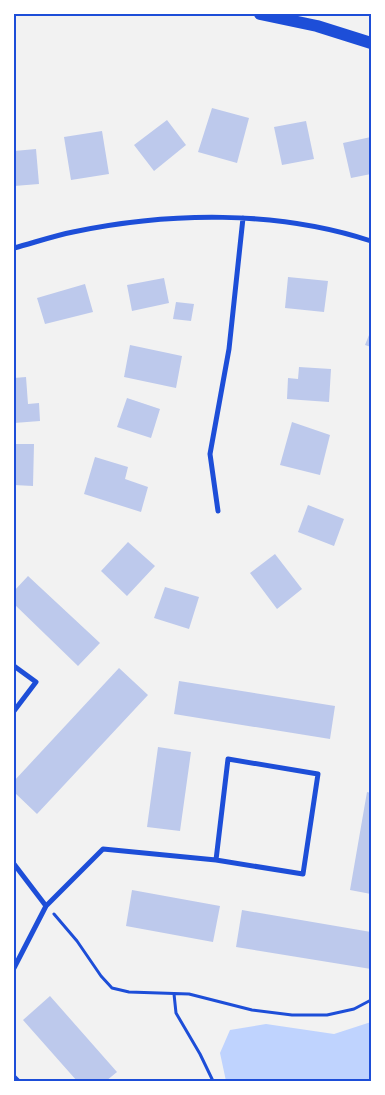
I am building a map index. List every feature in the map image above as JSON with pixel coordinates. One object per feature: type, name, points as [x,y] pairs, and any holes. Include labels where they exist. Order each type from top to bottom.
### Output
[{"type":"main road","points":[[260,14],[317,26],[371,43]]},
{"type":"street","points":[[14,248],[71,232],[120,223],[185,217],[243,218],[298,224],[371,241]]},
{"type":"street","points":[[218,511],[210,454],[229,349],[243,218]]},
{"type":"street","points":[[14,666],[36,682],[14,711]]},
{"type":"street","points":[[14,968],[46,906],[103,849],[216,860],[303,874],[318,774],[228,760],[216,860]]},
{"type":"street","points":[[14,864],[46,906]]},
{"type":"street","points":[[14,1077],[18,1081]]},
{"type":"path","points":[[46,906],[77,942],[112,988],[129,992],[189,994],[252,1010],[292,1015],[327,1015],[354,1009],[371,1000]]},
{"type":"path","points":[[174,994],[176,1013],[213,1081]]},
{"type":"water","points":[[371,1022],[371,1081],[226,1081],[220,1053],[230,1030],[266,1024],[334,1034]]},
{"type":"building","points":[[212,108],[249,118],[237,163],[198,152]]},
{"type":"building","points":[[167,120],[186,145],[154,171],[134,145]]},
{"type":"building","points":[[306,121],[314,159],[282,165],[274,127]]},
{"type":"building","points":[[102,131],[109,174],[71,180],[64,137]]},
{"type":"building","points":[[371,137],[371,174],[351,178],[343,143]]},
{"type":"building","points":[[36,149],[39,184],[14,186],[14,151]]},
{"type":"building","points":[[288,277],[328,281],[324,312],[285,308]]},
{"type":"building","points":[[164,278],[169,303],[132,311],[127,285]]},
{"type":"building","points":[[85,284],[93,312],[45,324],[37,298]]},
{"type":"building","points":[[176,302],[194,304],[191,321],[173,319]]},
{"type":"building","points":[[371,330],[371,347],[365,345]]},
{"type":"building","points":[[130,345],[182,356],[176,388],[124,377]]},
{"type":"building","points":[[299,367],[331,369],[329,402],[287,399],[288,378],[298,379]]},
{"type":"building","points":[[26,377],[28,404],[39,403],[40,421],[14,423],[14,378]]},
{"type":"building","points":[[127,398],[160,409],[151,438],[117,427]]},
{"type":"building","points":[[292,422],[330,435],[320,475],[280,465]]},
{"type":"building","points":[[14,444],[34,444],[33,486],[14,485]]},
{"type":"building","points":[[95,457],[128,467],[125,479],[148,487],[141,512],[84,494]]},
{"type":"building","points":[[308,505],[344,519],[334,546],[298,532]]},
{"type":"building","points":[[128,542],[155,566],[127,596],[101,571]]},
{"type":"building","points":[[275,554],[302,589],[277,609],[250,573]]},
{"type":"building","points":[[28,576],[100,643],[78,666],[14,604],[14,591]]},
{"type":"building","points":[[165,587],[199,597],[189,629],[154,618]]},
{"type":"building","points":[[119,668],[148,695],[37,814],[14,792],[14,781]]},
{"type":"building","points":[[179,681],[335,706],[330,739],[174,714]]},
{"type":"building","points":[[158,747],[191,752],[180,831],[147,827]]},
{"type":"building","points":[[367,792],[371,793],[371,894],[350,890]]},
{"type":"building","points":[[132,890],[220,906],[213,942],[126,926]]},
{"type":"building","points":[[242,910],[371,932],[371,969],[236,947]]},
{"type":"building","points":[[50,996],[117,1072],[106,1081],[77,1081],[23,1020]]}]
